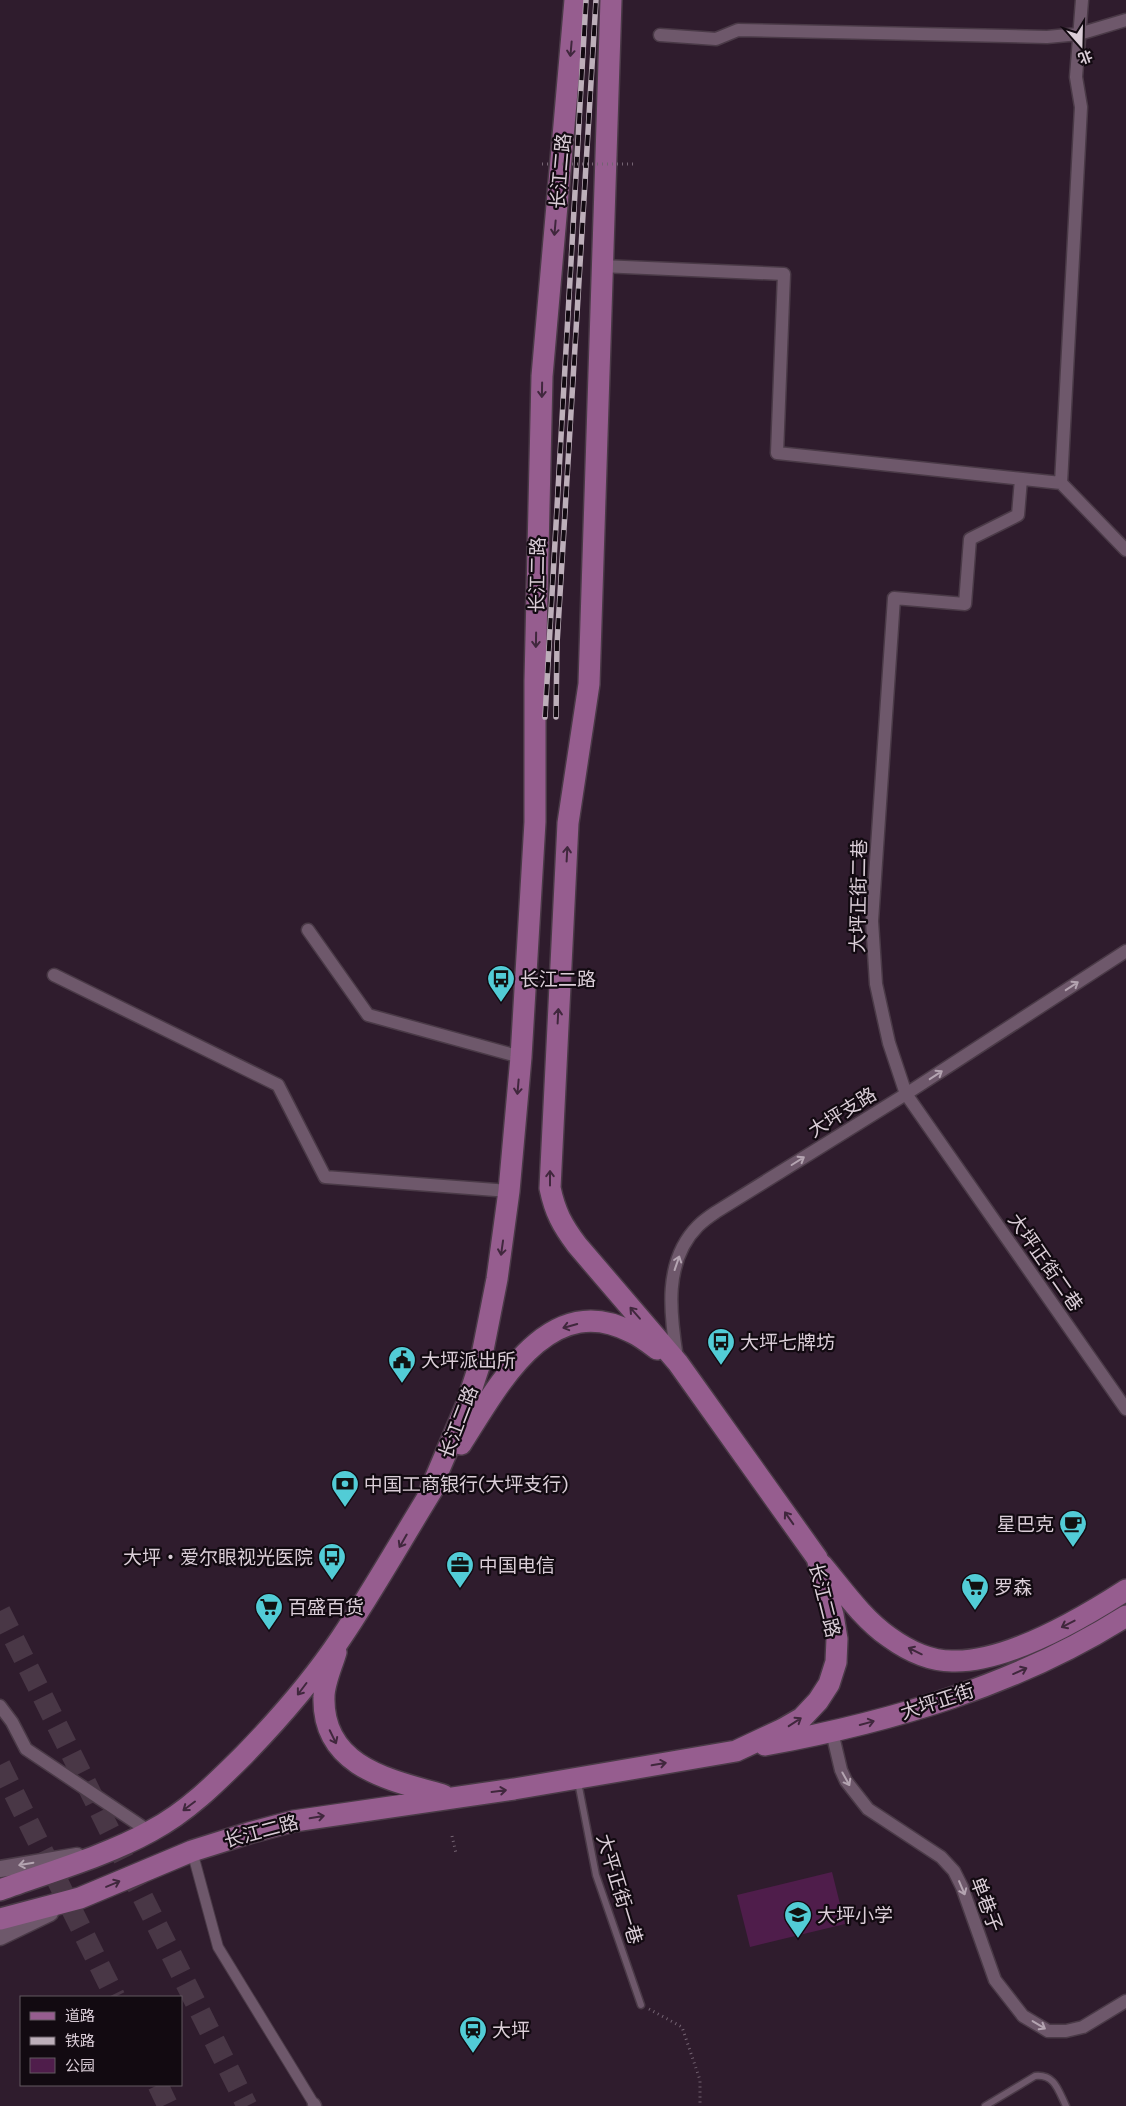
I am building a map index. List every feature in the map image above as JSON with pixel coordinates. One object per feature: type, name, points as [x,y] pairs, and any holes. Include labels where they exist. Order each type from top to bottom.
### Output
[{"type":"main road","name":"长江二路","points":[[427,1498],[466,1406],[481,1360],[497,1279],[509,1191],[521,1057],[535,822],[535,681],[542,376],[575,0]]},
{"type":"main road","name":"长江二路","points":[[0,1918],[80,1898],[192,1851],[294,1821],[577,1779],[736,1751],[802,1718],[818,1701],[829,1684],[836,1662],[837,1639],[833,1614],[817,1558],[678,1363],[576,1245],[554,1209],[550,1188],[568,823],[589,684],[611,0]]},
{"type":"main road","name":"长江二路","points":[[0,1890],[108,1850],[150,1832],[170,1820],[212,1788],[296,1698],[340,1640],[503,1377],[528,1349],[539,1340],[559,1329],[578,1323],[599,1322],[631,1332],[678,1363]]},
{"type":"main road","name":"大坪正街","points":[[817,1558],[859,1610],[890,1638],[929,1658],[951,1661],[983,1658],[1034,1641],[1074,1621],[1126,1590]]},
{"type":"main road","name":"大坪正街","points":[[736,1751],[832,1732],[921,1708],[1014,1674],[1062,1653],[1125,1618]]},
{"type":"main road","name":"长江二路","points":[[340,1640],[324,1695],[326,1723],[339,1749],[360,1765],[385,1778],[451,1798]]},
{"type":"street","points":[[1061,483],[1081,106],[1076,77],[1082,0]]},
{"type":"street","points":[[660,35],[716,38],[738,30],[1047,37],[1079,34],[1126,20]]},
{"type":"street","points":[[601,266],[784,274],[777,453],[1061,483],[1126,550]]},
{"type":"street","name":"大坪正街二巷","points":[[1021,478],[1018,515],[970,539],[965,604],[894,598],[872,921],[878,992],[888,1044],[906,1094],[1126,1409]]},
{"type":"street","points":[[308,930],[368,1015],[521,1057]]},
{"type":"street","name":"大坪支路","points":[[678,1363],[671,1322],[672,1284],[676,1265],[685,1243],[698,1226],[716,1212],[906,1094],[1126,951]]},
{"type":"street","points":[[54,975],[278,1086],[326,1177],[509,1191]]},
{"type":"street","points":[[0,1706],[12,1722],[26,1750],[150,1832]]},
{"type":"street","name":"单巷子","points":[[832,1732],[841,1770],[846,1781],[868,1809],[941,1857],[954,1871],[962,1887],[995,1980],[1023,2016],[1048,2031],[1066,2031],[1083,2027],[1126,2001]]},
{"type":"street","name":"长江二路","points":[[0,1869],[108,1850]]},
{"type":"street","points":[[192,1851],[218,1947],[314,2105]]},
{"type":"street","name":"长江二路","points":[[0,1937],[80,1898]]},
{"type":"lane","name":"大平正街一巷","points":[[577,1779],[596,1875],[642,2005]]},
{"type":"lane","points":[[985,2106],[1035,2076],[1043,2076],[1049,2077],[1053,2082],[1066,2106]]},
{"type":"path","points":[[542,164],[633,164]]},
{"type":"path","points":[[452,1836],[456,1853]]},
{"type":"path","points":[[642,2005],[682,2027],[700,2080],[700,2106]]},
{"type":"green space","points":[[832,1872],[845,1924],[750,1947],[737,1895]]},
{"type":"tunnel","points":[[0,1611],[247,2106]]},
{"type":"tunnel","points":[[0,1765],[115,1996]]},
{"type":"tunnel","points":[[158,2086],[168,2106]]},
{"type":"railway","points":[[545,717],[586,0]]},
{"type":"railway","points":[[556,717],[557,644],[596,0]]},
{"type":"place","name":"长江二路","points":[[501,1003]]},
{"type":"place","name":"大坪七牌坊","points":[[721,1366]]},
{"type":"place","name":"大坪派出所","points":[[402,1384]]},
{"type":"place","name":"中国工商银行(大坪支行)","points":[[345,1508]]},
{"type":"place","name":"星巴克","points":[[1073,1548]]},
{"type":"place","name":"大坪‧爱尔眼视光医院","points":[[332,1581]]},
{"type":"place","name":"中国电信","points":[[460,1589]]},
{"type":"place","name":"罗森","points":[[975,1611]]},
{"type":"place","name":"百盛百货","points":[[269,1631]]},
{"type":"place","name":"大坪小学","points":[[798,1939]]},
{"type":"place","name":"大坪","points":[[473,2054]]}]
